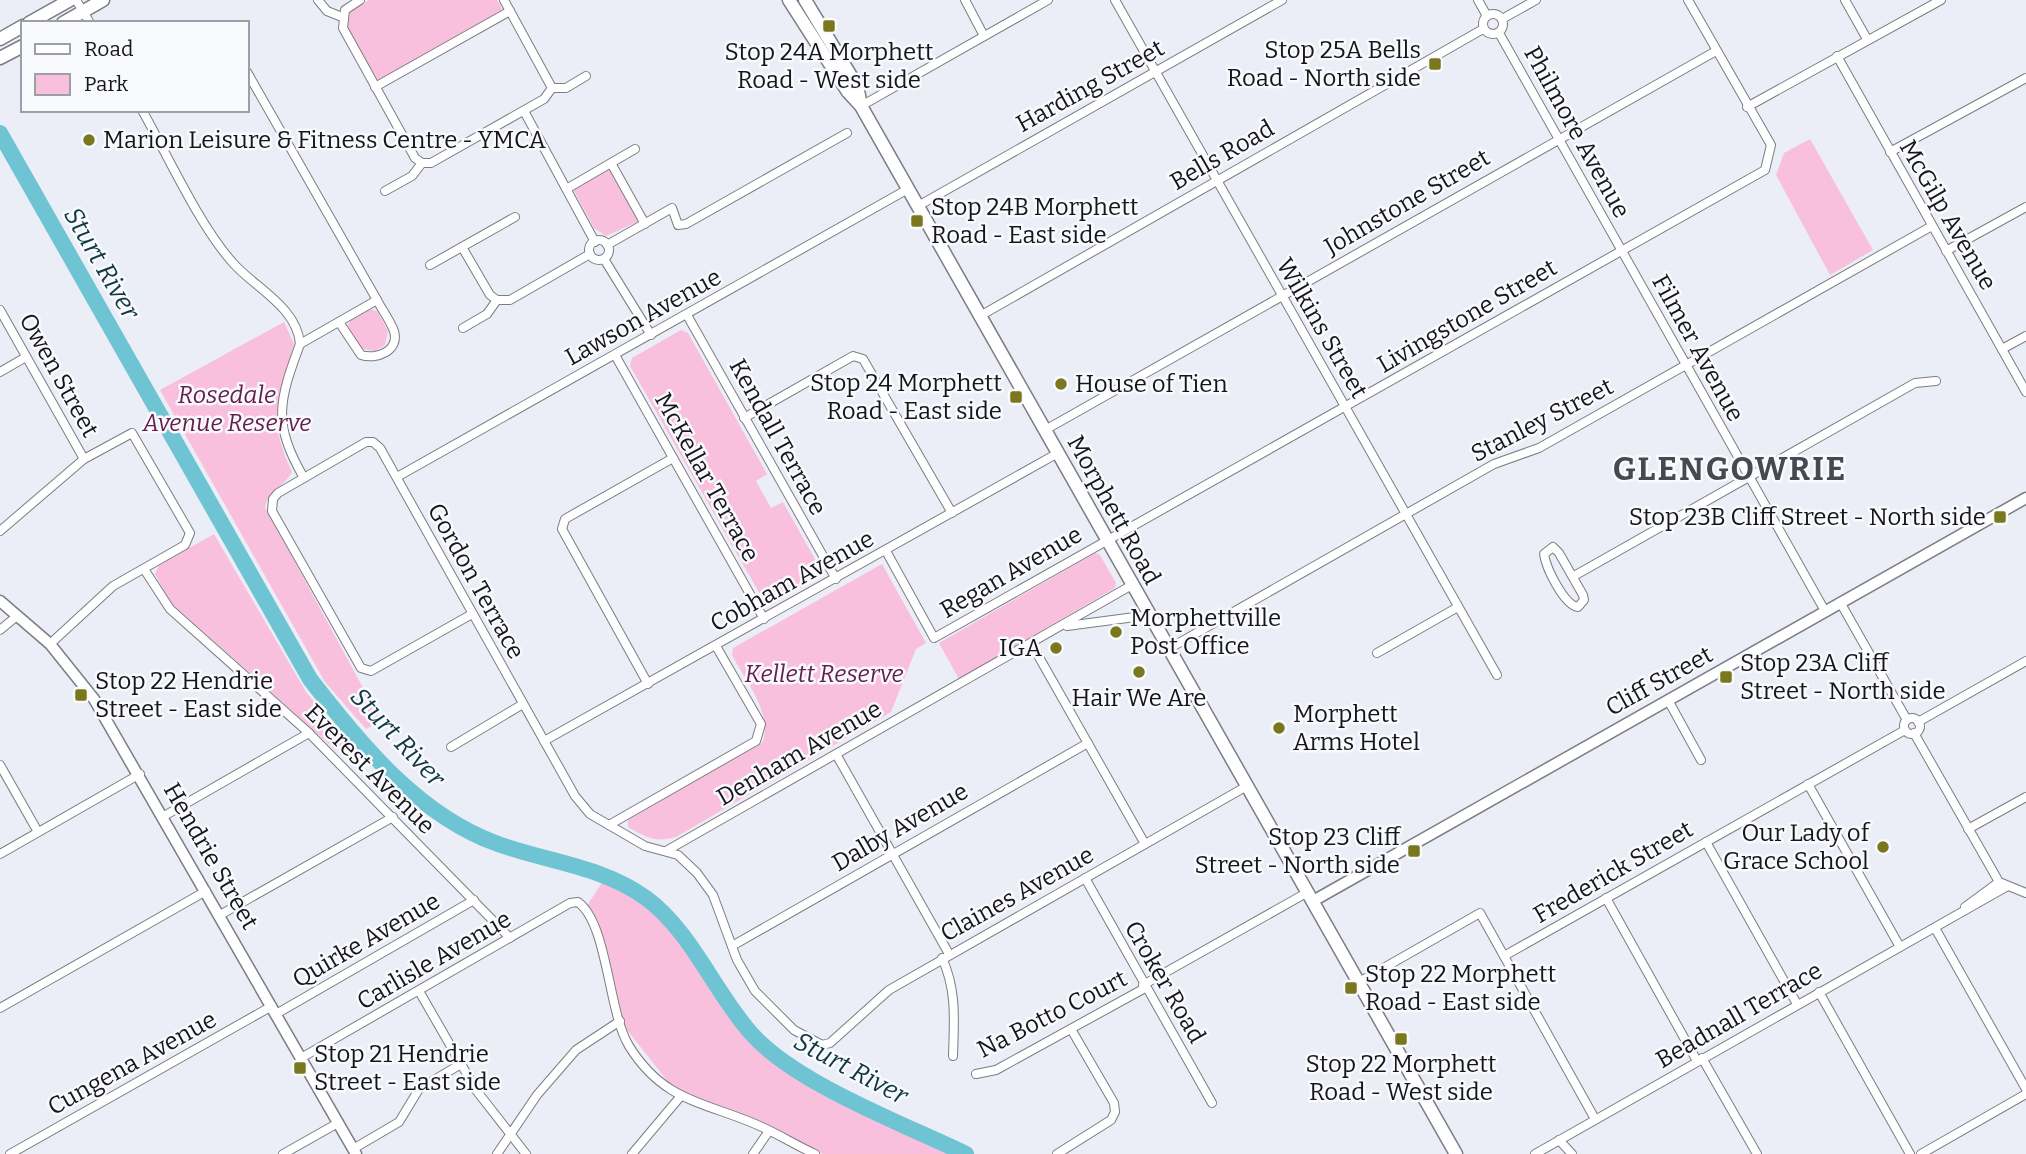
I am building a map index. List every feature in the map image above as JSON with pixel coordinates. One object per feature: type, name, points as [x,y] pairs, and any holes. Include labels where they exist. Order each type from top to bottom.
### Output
[{"type":"main road","points":[[33,21],[70,0]]},
{"type":"main road","points":[[66,21],[103,0]]},
{"type":"main road","name":"Morphett Road","points":[[789,0],[848,92],[861,106],[1455,1154]]},
{"type":"main road","name":"Morphett Road","points":[[806,0],[856,86],[861,106]]},
{"type":"main road","points":[[0,39],[21,27]]},
{"type":"main road","points":[[0,58],[21,47]]},
{"type":"street","points":[[318,0],[327,11],[342,17]]},
{"type":"street","points":[[360,0],[348,7],[342,17],[343,28],[415,158],[422,163],[431,163],[524,111],[544,99],[552,88]]},
{"type":"street","points":[[503,0],[552,88]]},
{"type":"street","points":[[965,0],[984,36]]},
{"type":"street","points":[[861,106],[1048,0]]},
{"type":"street","name":"Wilkins Street","points":[[1115,0],[1497,675]]},
{"type":"street","name":"Harding Street","points":[[918,206],[1282,0]]},
{"type":"street","points":[[1478,0],[1487,16],[1483,29],[1489,34],[1499,33],[1503,28],[1502,19],[1497,15],[1487,16]]},
{"type":"street","points":[[1502,19],[1536,0]]},
{"type":"street","points":[[1688,0],[1747,107],[1941,0]]},
{"type":"street","points":[[1845,0],[1867,39]]},
{"type":"street","points":[[375,86],[510,11]]},
{"type":"street","name":"Bells Road","points":[[981,316],[1483,29]]},
{"type":"street","name":"Philmore Avenue","points":[[1499,33],[1621,249]]},
{"type":"street","name":"Johnstone Street","points":[[1045,430],[1716,51]]},
{"type":"street","name":"McGilp Avenue","points":[[1837,56],[2026,392]]},
{"type":"street","points":[[248,74],[377,300],[394,332],[394,342],[383,355],[371,358],[361,355],[339,322]]},
{"type":"street","points":[[552,88],[566,88],[586,76]]},
{"type":"street","points":[[1890,152],[2026,78]]},
{"type":"street","name":"Livingstone Street","points":[[1107,540],[1765,170],[1771,145],[1747,107]]},
{"type":"street","points":[[524,111],[595,242]]},
{"type":"street","points":[[144,112],[222,251],[253,283],[285,310],[299,333],[300,344],[281,411],[280,425],[288,451],[304,478],[273,499],[272,511],[361,668],[371,671],[472,614]]},
{"type":"street","points":[[607,245],[672,208],[678,225],[686,224],[847,133]]},
{"type":"street","points":[[568,188],[635,149]]},
{"type":"street","points":[[385,191],[412,176],[422,163]]},
{"type":"street","points":[[611,163],[645,224]]},
{"type":"street","name":"Lawson Avenue","points":[[397,477],[908,189]]},
{"type":"street","points":[[1946,251],[2026,207]]},
{"type":"street","points":[[430,265],[515,217]]},
{"type":"street","name":"Stanley Street","points":[[1170,648],[1494,464],[1539,447],[1932,226]]},
{"type":"street","points":[[601,241],[607,245],[608,254],[604,258],[595,259],[590,254],[590,247],[595,242],[601,241]]},
{"type":"street","points":[[462,247],[490,295],[497,300],[510,300],[590,254]]},
{"type":"street","name":"Filmer Avenue","points":[[1621,249],[1825,611]]},
{"type":"street","points":[[604,258],[651,335]]},
{"type":"street","points":[[300,344],[377,300]]},
{"type":"street","points":[[463,328],[487,314],[497,300]]},
{"type":"street","name":"Owen Street","points":[[0,310],[84,459]]},
{"type":"street","name":"Kendall Terrace","points":[[687,315],[836,579]]},
{"type":"street","points":[[2002,349],[2026,336]]},
{"type":"street","name":"McKellar Terrace","points":[[615,355],[764,619]]},
{"type":"street","points":[[744,418],[853,356],[863,359],[952,513]]},
{"type":"street","points":[[0,372],[26,357]]},
{"type":"street","points":[[1574,576],[1915,383],[1936,380]]},
{"type":"street","points":[[0,531],[84,459],[132,433],[188,528],[191,538],[185,545],[94,601],[50,644]]},
{"type":"street","name":"Gordon Terrace","points":[[304,478],[366,442],[373,442],[397,477],[575,796],[590,814],[645,846],[678,855],[697,873],[713,895],[732,946],[755,991],[776,1015],[815,1042]]},
{"type":"street","name":"Cobham Avenue","points":[[544,741],[1058,453]]},
{"type":"street","points":[[649,684],[562,529],[565,519],[673,458]]},
{"type":"street","name":"Cliff Street","points":[[1311,896],[1668,700],[2026,498]]},
{"type":"street","name":"Regan Avenue","points":[[886,551],[934,638],[1107,540]]},
{"type":"street","points":[[1557,549],[1574,576],[1584,600],[1574,607],[1546,562],[1546,550],[1557,549]]},
{"type":"street","name":"Everest Avenue","points":[[144,569],[170,609],[309,733],[510,938]]},
{"type":"street","name":"Denham Avenue","points":[[666,851],[1132,585]]},
{"type":"street","name":"Hendrie Street","points":[[0,601],[50,644],[94,699],[140,774],[354,1152]]},
{"type":"street","points":[[1840,602],[1907,720],[1910,731],[2002,884],[2026,893]]},
{"type":"street","points":[[1377,653],[1458,607]]},
{"type":"street","name":"Denham Avenue","points":[[1060,626],[1150,615]]},
{"type":"street","points":[[0,630],[17,616]]},
{"type":"street","points":[[1031,643],[1145,844]]},
{"type":"street","points":[[609,825],[756,741],[761,724],[716,646]]},
{"type":"street","points":[[1918,722],[2026,661]]},
{"type":"street","points":[[1668,700],[1701,760]]},
{"type":"street","points":[[451,747],[523,704]]},
{"type":"street","points":[[1907,720],[1914,718],[1918,722],[1919,727],[1910,731]]},
{"type":"street","name":"Frederick Street","points":[[1504,956],[1808,784],[1910,731]]},
{"type":"street","points":[[164,816],[309,733]]},
{"type":"street","name":"Dalby Avenue","points":[[732,946],[1088,743]]},
{"type":"street","points":[[836,754],[946,956],[954,995],[953,1056]]},
{"type":"street","points":[[0,765],[38,832]]},
{"type":"street","points":[[0,854],[140,774]]},
{"type":"street","points":[[1808,784],[1900,947]]},
{"type":"street","name":"Claines Avenue","points":[[815,1042],[830,1043],[890,990],[1247,786]]},
{"type":"street","points":[[1968,829],[2026,797]]},
{"type":"street","points":[[220,915],[393,817]]},
{"type":"street","points":[[1706,842],[1797,1004]]},
{"type":"street","name":"Croker Road","points":[[1085,878],[1144,987],[1213,1103]]},
{"type":"street","name":"Beadnall Terrace","points":[[1535,1154],[1935,928],[2002,884]]},
{"type":"street","points":[[0,1008],[206,891]]},
{"type":"street","name":"Na Botto Court","points":[[976,1074],[996,1070],[1311,896]]},
{"type":"street","points":[[1606,898],[1757,1154]]},
{"type":"street","name":"Quirke Avenue","points":[[274,1010],[474,900]]},
{"type":"street","name":"Carlisle Avenue","points":[[301,1058],[570,903],[578,902],[586,908],[600,947],[620,1021]]},
{"type":"street","points":[[1359,982],[1480,913],[1595,1119]]},
{"type":"street","points":[[1921,1154],[2026,1091],[1935,928]]},
{"type":"street","points":[[419,991],[461,1064],[511,1138],[526,1154]]},
{"type":"street","points":[[1818,992],[1910,1154]]},
{"type":"street","name":"Cungena Avenue","points":[[10,1154],[274,1010]]},
{"type":"street","points":[[497,1154],[511,1138],[537,1095],[576,1050],[620,1021],[629,1045],[655,1077],[680,1097],[769,1131],[815,1154]]},
{"type":"street","points":[[1057,1154],[1111,1120],[1115,1112],[1114,1103],[1071,1029]]},
{"type":"street","points":[[354,1152],[399,1122],[419,1089],[461,1064]]},
{"type":"street","points":[[632,1154],[680,1097]]},
{"type":"street","points":[[283,1154],[338,1123]]},
{"type":"street","points":[[753,1154],[769,1131]]},
{"type":"street","points":[[1559,1140],[1572,1154]]},
{"type":"green space","points":[[369,0],[497,0],[504,12],[379,82],[346,26],[350,11]]},
{"type":"green space","points":[[1810,139],[1873,250],[1830,275],[1776,175],[1784,153]]},
{"type":"green space","points":[[610,168],[639,221],[606,236],[594,228],[573,189]]},
{"type":"green space","points":[[369,309],[377,311],[388,331],[385,345],[375,351],[362,349],[348,326],[350,319]]},
{"type":"green space","name":"Rosedale Avenue Reserve","points":[[284,322],[294,344],[279,394],[277,422],[279,437],[292,472],[273,492],[265,507],[381,721],[366,729],[325,682],[160,390]]},
{"type":"green space","points":[[681,330],[688,333],[767,474],[756,481],[771,508],[783,502],[821,570],[819,577],[771,605],[765,603],[630,366],[632,358]]},
{"type":"green space","points":[[214,534],[306,692],[348,742],[336,750],[170,602],[155,574],[159,565]]},
{"type":"green space","points":[[1095,553],[1100,555],[1116,583],[1115,588],[959,679],[939,643]]},
{"type":"green space","name":"Kellett Reserve","points":[[882,564],[926,643],[916,649],[891,712],[676,837],[651,838],[628,827],[628,820],[762,743],[765,732],[761,709],[732,655],[733,648]]},
{"type":"green space","points":[[607,875],[648,899],[664,914],[738,1018],[772,1053],[818,1084],[945,1144],[956,1154],[823,1154],[762,1127],[680,1097],[620,1021],[586,907]]},
{"type":"waterway","name":"Sturt River","points":[[0,133],[310,679],[371,752],[417,797],[469,832],[498,844],[593,872],[629,887],[646,898],[676,927],[737,1016],[769,1051],[851,1101],[966,1154]]},
{"type":"place","name":"Stop 24A Morphett Road - West side","points":[[829,26]]},
{"type":"place","name":"Stop 25A Bells Road - North side","points":[[1435,64]]},
{"type":"place","name":"Marion Leisure & Fitness Centre - YMCA","points":[[89,140]]},
{"type":"place","name":"Stop 24B Morphett Road - East side","points":[[917,221]]},
{"type":"place","name":"House of Tien","points":[[1061,384]]},
{"type":"place","name":"Stop 24 Morphett Road - East side","points":[[1016,397]]},
{"type":"place","name":"Stop 23B Cliff Street - North side","points":[[2000,517]]},
{"type":"place","name":"Morphettville Post Office","points":[[1116,632]]},
{"type":"place","name":"IGA","points":[[1056,648]]},
{"type":"place","name":"Hair We Are","points":[[1139,672]]},
{"type":"place","name":"Stop 23A Cliff Street - North side","points":[[1726,677]]},
{"type":"place","name":"Stop 22 Hendrie Street - East side","points":[[81,695]]},
{"type":"place","name":"Morphett Arms Hotel","points":[[1279,728]]},
{"type":"place","name":"Our Lady of Grace School","points":[[1883,847]]},
{"type":"place","name":"Stop 23 Cliff Street - North side","points":[[1414,851]]},
{"type":"place","name":"Stop 22 Morphett Road - East side","points":[[1351,988]]},
{"type":"place","name":"Stop 22 Morphett Road - West side","points":[[1401,1039]]},
{"type":"place","name":"Stop 21 Hendrie Street - East side","points":[[300,1068]]},
{"type":"district","name":"GLENGOWRIE","points":[[1730,469]]}]
